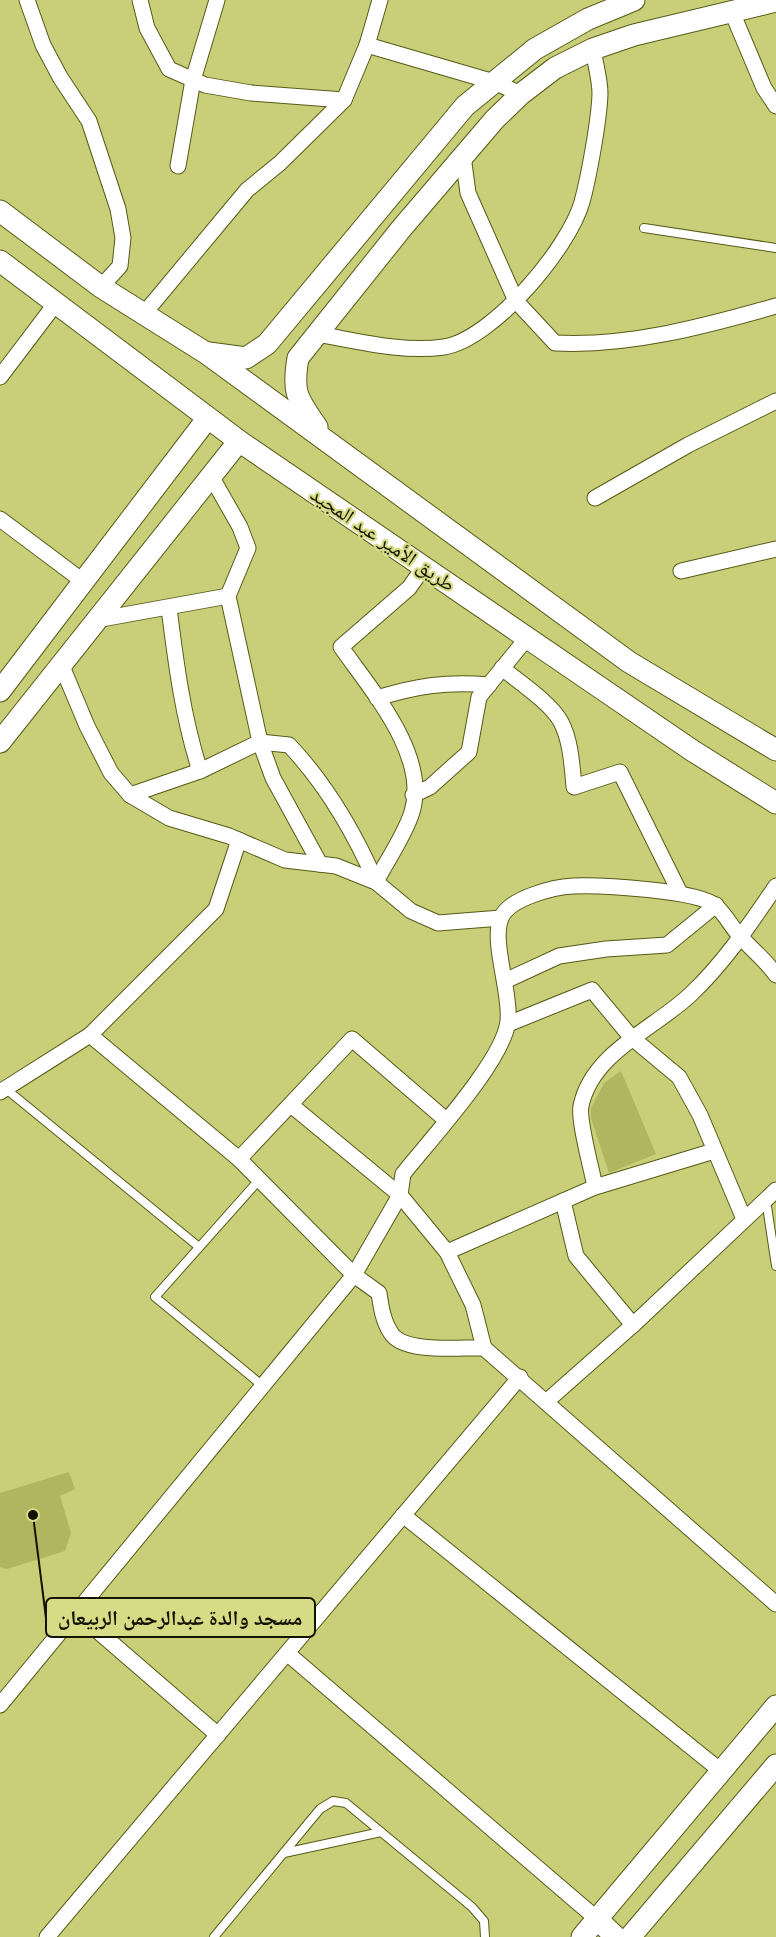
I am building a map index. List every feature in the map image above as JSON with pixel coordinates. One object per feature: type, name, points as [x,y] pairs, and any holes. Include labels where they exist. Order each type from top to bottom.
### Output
[{"type":"main road","points":[[206,353],[246,358],[267,344],[434,140],[465,106],[535,49],[588,19],[634,0]]},
{"type":"main road","points":[[326,440],[301,404],[294,383],[298,358],[495,119],[521,94],[555,68],[593,48],[634,35],[776,1]]},
{"type":"main road","points":[[0,212],[101,288],[206,353],[629,662],[776,750]]},
{"type":"main road","name":"طريق الأمير عبد المجيد","points":[[0,262],[238,441],[693,751],[776,803]]},
{"type":"main road","points":[[0,691],[207,419]]},
{"type":"main road","points":[[0,742],[238,441]]},
{"type":"main road","points":[[582,1937],[776,1706]]},
{"type":"main road","points":[[630,1937],[776,1765]]},
{"type":"main road","points":[[597,1919],[616,1937]]},
{"type":"street","points":[[27,0],[43,45],[60,77],[89,121],[118,209],[123,238],[120,267],[101,288]]},
{"type":"street","points":[[140,0],[147,28],[169,69],[205,85],[251,93],[344,100]]},
{"type":"street","points":[[178,166],[193,80],[217,0]]},
{"type":"street","points":[[143,315],[247,190],[280,163],[344,100],[367,45],[380,0]]},
{"type":"street","points":[[732,12],[764,88],[776,106]]},
{"type":"street","points":[[367,45],[494,82],[521,94]]},
{"type":"street","points":[[317,334],[416,349],[446,346],[476,336],[516,301],[558,248],[581,204],[600,92],[593,48]]},
{"type":"street","points":[[463,156],[468,193],[516,301],[555,343],[594,345],[727,320],[776,306]]},
{"type":"street","points":[[0,376],[56,303]]},
{"type":"street","points":[[595,498],[688,445],[776,401]]},
{"type":"street","points":[[211,476],[240,527],[248,548],[228,596],[260,742],[273,777],[320,864]]},
{"type":"street","points":[[0,519],[84,582]]},
{"type":"street","points":[[681,571],[776,549]]},
{"type":"street","points":[[376,882],[412,811],[415,782],[405,743],[377,698],[340,647],[409,588],[424,567]]},
{"type":"street","points":[[96,620],[228,596]]},
{"type":"street","points":[[169,608],[178,681],[188,731],[200,771]]},
{"type":"street","points":[[413,795],[430,787],[470,752],[479,697],[527,638]]},
{"type":"street","points":[[61,664],[87,726],[111,773],[130,795],[169,818],[239,840],[285,860],[336,866],[376,882],[411,911],[438,922],[501,918]]},
{"type":"street","points":[[502,668],[541,700],[561,721],[569,748],[574,787],[620,772],[680,893]]},
{"type":"street","points":[[377,698],[418,686],[455,682],[489,685]]},
{"type":"street","points":[[130,795],[200,771],[260,742],[289,745],[314,772],[357,838],[376,882]]},
{"type":"street","points":[[3,1090],[90,1035],[216,909],[239,840]]},
{"type":"street","points":[[0,1705],[354,1275],[400,1195],[403,1174],[495,1056],[508,1024],[499,934],[501,918],[508,908],[535,893],[572,886],[680,893],[716,905],[740,937],[768,963],[776,975]]},
{"type":"street","points":[[595,1187],[580,1108],[589,1083],[631,1037],[690,995],[740,937],[776,886]]},
{"type":"street","points":[[505,981],[559,956],[606,949],[667,945],[716,905]]},
{"type":"street","points":[[508,1024],[592,990],[631,1037],[679,1077],[700,1115],[744,1219]]},
{"type":"street","points":[[90,1035],[239,1159],[354,1275],[379,1293],[383,1316],[392,1335],[411,1347],[484,1348]]},
{"type":"street","points":[[239,1159],[352,1039],[446,1120]]},
{"type":"street","points":[[291,1104],[400,1195],[447,1252],[473,1305],[484,1348],[520,1377],[776,1604]]},
{"type":"street","points":[[447,1252],[595,1187],[714,1151]]},
{"type":"street","points":[[547,1401],[633,1325],[771,1195]]},
{"type":"street","points":[[563,1201],[576,1256],[633,1325]]},
{"type":"street","points":[[47,1937],[520,1377]]},
{"type":"street","points":[[403,1515],[721,1771]]},
{"type":"street","points":[[76,1613],[218,1735]]},
{"type":"street","points":[[287,1653],[597,1919]]},
{"type":"lane","points":[[644,228],[776,248]]},
{"type":"lane","points":[[3,1090],[199,1247]]},
{"type":"lane","points":[[259,1180],[155,1297],[263,1386]]},
{"type":"lane","points":[[771,1195],[776,1266]]},
{"type":"lane","points":[[216,1936],[320,1809],[333,1801],[346,1803],[472,1907],[484,1921],[485,1937]]},
{"type":"lane","points":[[284,1853],[381,1832]]},
{"type":"building","points":[[621,1071],[656,1154],[609,1173],[591,1118],[591,1108],[604,1083]]},
{"type":"building","points":[[69,1472],[75,1489],[60,1496],[71,1533],[65,1551],[7,1569],[0,1567],[0,1493]]},
{"type":"place","name":"مسجد والدة عبدالرحمن الربيعان","points":[[33,1515]]}]
